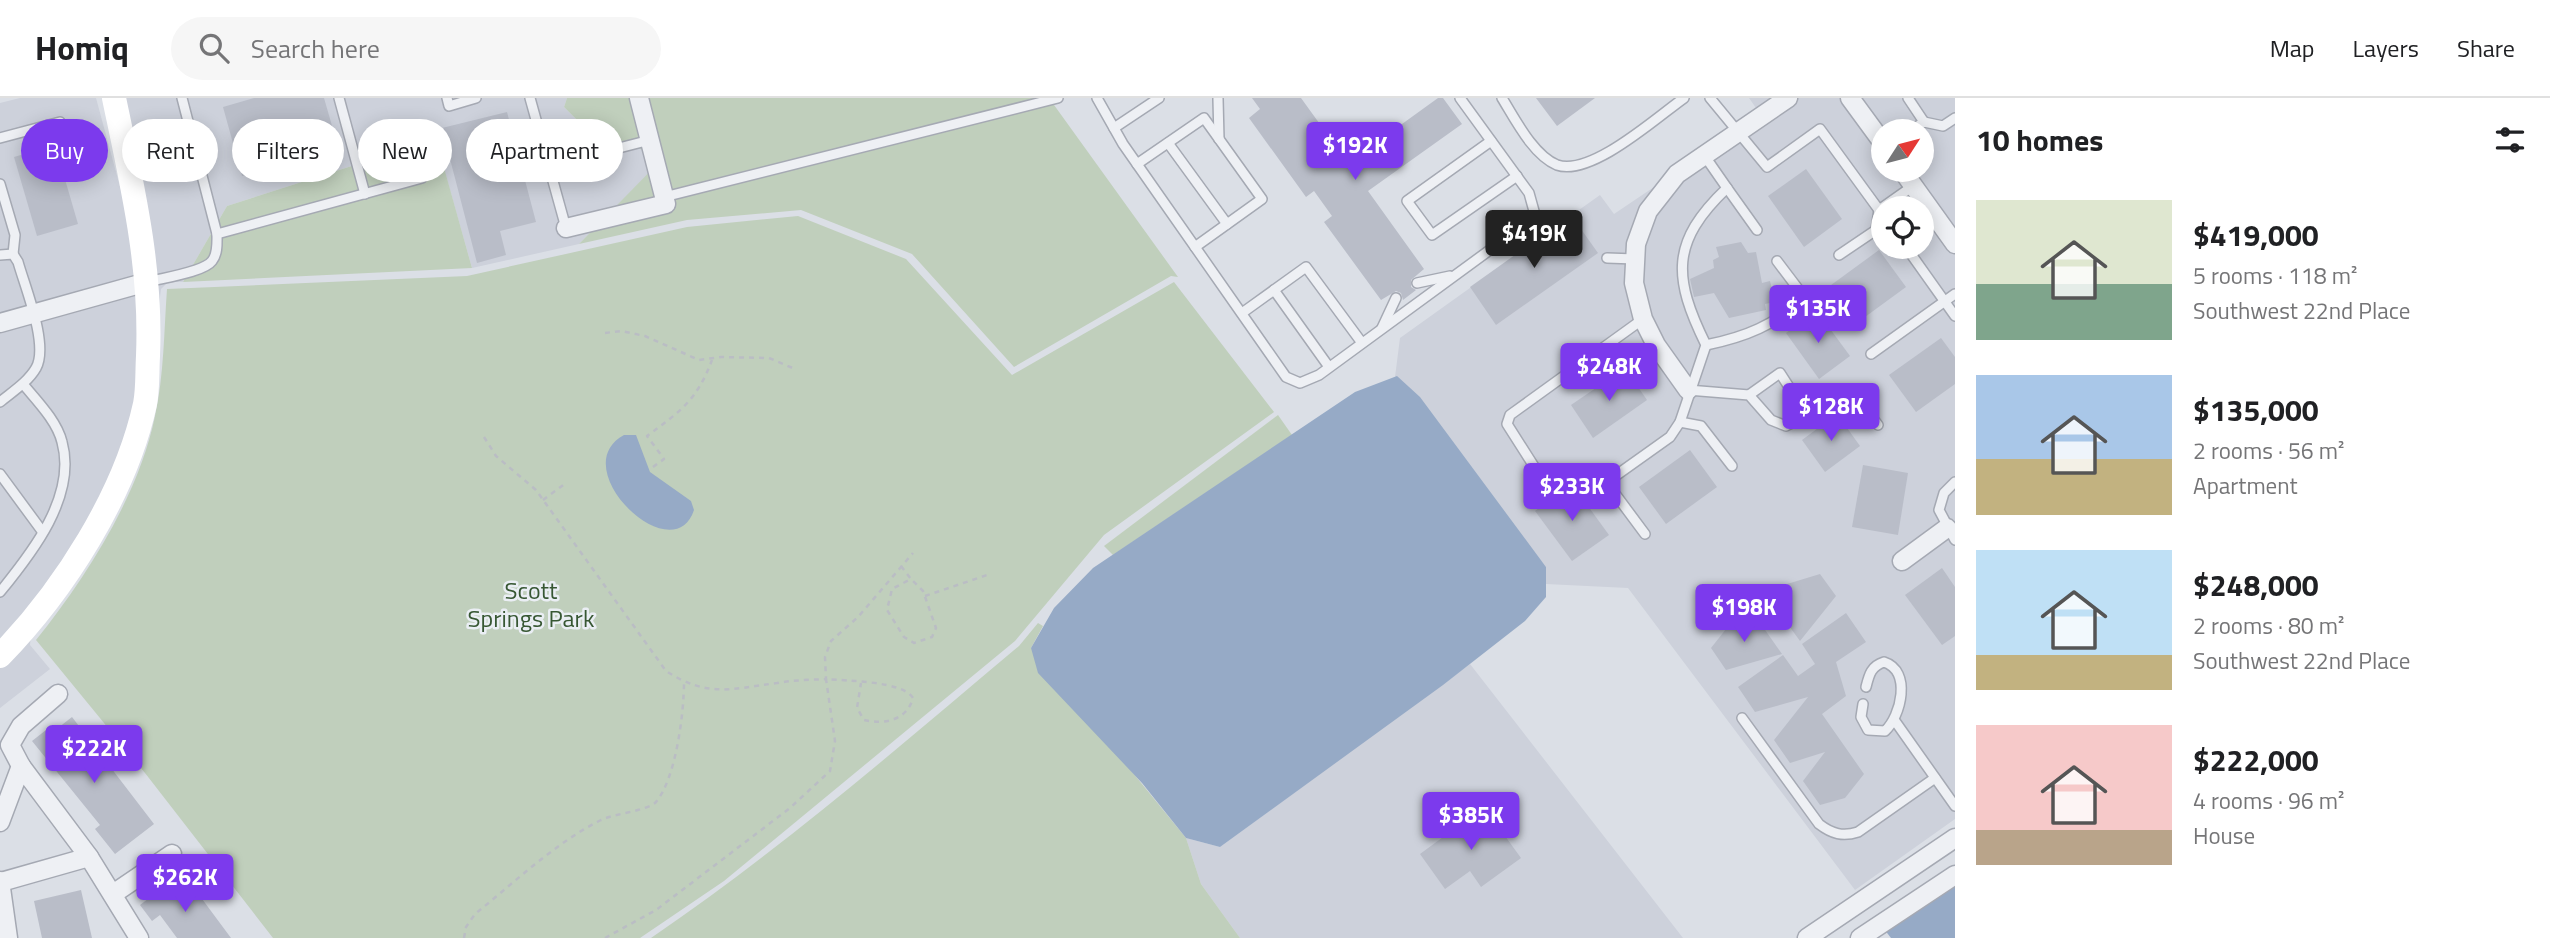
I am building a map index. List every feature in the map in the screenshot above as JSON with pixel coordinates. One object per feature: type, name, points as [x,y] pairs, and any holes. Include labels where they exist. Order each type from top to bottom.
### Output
[{"type":"street","points":[[0,656],[18,637],[84,550],[125,466],[145,403],[149,321],[144,244],[114,98]]},
{"type":"street","points":[[566,228],[666,204],[639,98]]},
{"type":"street","points":[[1688,390],[1656,345],[1643,319],[1634,284],[1636,244],[1648,211],[1677,174],[1788,98]]},
{"type":"street","points":[[1850,98],[1871,127]]},
{"type":"street","points":[[1910,182],[1955,244]]},
{"type":"street","points":[[0,323],[147,282]]},
{"type":"street","points":[[1902,561],[1951,534]]},
{"type":"street","points":[[58,694],[21,726],[10,745],[21,766],[89,857],[139,938]]},
{"type":"street","points":[[0,822],[21,766]]},
{"type":"street","points":[[1807,938],[1955,838]]},
{"type":"street","points":[[113,894],[172,855]]},
{"type":"street","points":[[8,938],[0,881],[89,857]]},
{"type":"street","points":[[1860,938],[1955,875]]},
{"type":"lane","points":[[147,282],[203,267],[213,261],[217,234],[182,98]]},
{"type":"lane","points":[[339,98],[365,194]]},
{"type":"lane","points":[[447,98],[449,106],[476,98]]},
{"type":"lane","points":[[530,98],[536,119]]},
{"type":"lane","points":[[664,197],[1058,98]]},
{"type":"lane","points":[[1097,98],[1137,164],[1286,377],[1300,383],[1329,367],[1528,222],[1534,211],[1529,193],[1460,98]]},
{"type":"lane","points":[[1114,128],[1159,98]]},
{"type":"lane","points":[[1502,98],[1540,151],[1556,164],[1572,167],[1603,155],[1684,98]]},
{"type":"lane","points":[[1710,98],[1740,131],[1767,167],[1820,130],[1871,200]]},
{"type":"lane","points":[[1908,98],[1922,119]]},
{"type":"lane","points":[[1218,99],[1219,140]]},
{"type":"lane","points":[[1137,164],[1204,118],[1262,199],[1195,247]]},
{"type":"lane","points":[[1934,124],[1943,126],[1955,118]]},
{"type":"lane","points":[[0,138],[21,132]]},
{"type":"lane","points":[[623,147],[650,140]]},
{"type":"lane","points":[[1491,141],[1407,201],[1432,235],[1517,176]]},
{"type":"lane","points":[[1168,143],[1227,224]]},
{"type":"lane","points":[[1704,155],[1757,230]]},
{"type":"lane","points":[[217,234],[408,182]]},
{"type":"lane","points":[[553,182],[566,228]]},
{"type":"lane","points":[[0,184],[15,235],[13,254],[18,262],[40,341],[37,367],[23,384],[0,402]]},
{"type":"lane","points":[[1899,196],[1913,186]]},
{"type":"lane","points":[[1645,534],[1613,491],[1611,479],[1671,437],[1680,422],[1688,390],[1706,345],[1683,286],[1682,257],[1692,228],[1727,188]]},
{"type":"lane","points":[[1839,256],[1871,234]]},
{"type":"lane","points":[[0,255],[13,254]]},
{"type":"lane","points":[[1607,258],[1635,259]]},
{"type":"lane","points":[[1914,259],[1955,316]]},
{"type":"lane","points":[[1706,345],[1752,334],[1789,312],[1805,298],[1777,261]]},
{"type":"lane","points":[[1242,313],[1307,267],[1362,343]]},
{"type":"lane","points":[[1417,283],[1455,275]]},
{"type":"lane","points":[[1274,290],[1329,367]]},
{"type":"lane","points":[[1871,354],[1955,293]]},
{"type":"lane","points":[[1382,328],[1396,298]]},
{"type":"lane","points":[[1535,468],[1507,424],[1510,415],[1643,319]]},
{"type":"lane","points":[[1688,390],[1749,395],[1780,373],[1807,415]]},
{"type":"lane","points":[[0,592],[42,531],[61,493],[66,467],[62,440],[43,408],[23,384]]},
{"type":"lane","points":[[1749,395],[1771,420],[1786,426],[1853,392],[1878,425]]},
{"type":"lane","points":[[1680,422],[1701,426],[1732,466]]},
{"type":"lane","points":[[0,474],[42,531]]},
{"type":"lane","points":[[1951,534],[1939,510],[1944,493],[1955,482]]},
{"type":"lane","points":[[1863,704],[1861,717],[1868,730],[1885,731],[1895,721],[1902,682],[1896,669],[1884,662],[1872,668],[1866,687]]},
{"type":"lane","points":[[1742,718],[1819,824],[1835,834],[1847,836],[1858,832],[1935,778]]},
{"type":"lane","points":[[1895,721],[1955,807]]},
{"type":"path","points":[[605,333],[630,332],[699,360],[721,357],[769,358],[795,369]]},
{"type":"path","points":[[653,467],[664,459],[647,436],[674,418],[694,399],[712,360]]},
{"type":"path","points":[[484,437],[496,456],[543,500],[661,664],[684,682],[710,691],[826,679],[900,687],[913,698],[911,707],[906,715],[895,719],[864,720],[857,708],[861,683]]},
{"type":"path","points":[[543,500],[566,483]]},
{"type":"path","points":[[605,938],[656,911],[790,808],[830,771],[835,741],[826,679],[826,648],[913,553]]},
{"type":"path","points":[[901,566],[911,579],[919,584],[935,633],[932,637],[914,643],[904,636],[887,610],[887,598],[897,584],[911,579]]},
{"type":"path","points":[[925,596],[990,574]]},
{"type":"path","points":[[875,597],[887,598]]},
{"type":"path","points":[[464,938],[466,927],[475,914],[570,839],[600,821],[624,811],[644,810],[655,803],[669,778],[684,700],[684,682]]},
{"type":"shaded area","points":[[20,98],[96,98],[102,119],[21,119],[21,182],[108,182],[108,142],[136,246],[137,403],[117,464],[77,546],[0,646],[0,103]]},
{"type":"shaded area","points":[[122,98],[567,98],[564,107],[576,119],[466,119],[466,182],[623,182],[623,144],[666,156],[579,244],[472,268],[448,182],[452,182],[452,119],[358,119],[358,164],[344,168],[344,119],[232,119],[232,182],[302,182],[227,206],[183,282],[168,282],[161,289],[157,321],[135,182],[218,182],[218,119],[125,119]]},
{"type":"shaded area","points":[[1749,98],[1955,98],[1955,819],[1855,890],[1628,588],[1546,584],[1546,567],[1395,377],[1400,338],[1600,195],[1614,214],[1761,115]]},
{"type":"shaded area","points":[[31,636],[30,645],[50,669],[0,708],[0,667]]},
{"type":"shaded area","points":[[1470,664],[1683,938],[1240,938],[1201,884],[1186,838],[1220,847]]},
{"type":"green space","points":[[567,98],[1049,98],[1178,277],[1171,276],[1014,367],[912,254],[801,210],[687,220],[579,244],[665,156],[623,144],[623,119],[576,119],[564,107]]},
{"type":"green space","points":[[358,164],[358,182],[448,182],[472,268],[183,282],[227,206],[302,182],[344,182],[344,168]]},
{"type":"green space","name":"Scott Springs Park","points":[[798,216],[906,259],[1012,375],[1174,282],[1274,412],[1104,535],[1015,641],[724,881],[640,938],[273,938],[145,773],[36,640],[91,563],[137,476],[158,401],[167,289],[467,276],[687,227]]},
{"type":"green space","points":[[1278,415],[1292,435],[1113,555],[1104,546]]},
{"type":"green space","points":[[1038,623],[1043,626],[1031,648],[1186,838],[1201,884],[1240,938],[651,938],[746,869],[838,797],[1019,646]]},
{"type":"water","points":[[1397,376],[1420,397],[1546,567],[1546,597],[1525,621],[1443,685],[1220,847],[1186,838],[1142,783],[1038,673],[1031,648],[1054,608],[1093,568],[1355,392]]},
{"type":"water","points":[[624,435],[636,435],[650,472],[691,501],[694,510],[682,526],[666,530],[647,523],[628,508],[614,490],[606,470],[609,450]]},
{"type":"water","points":[[1955,884],[1955,938],[1891,938],[1884,929]]},
{"type":"building","points":[[254,98],[324,98],[330,119],[232,119],[232,140],[223,107]]},
{"type":"building","points":[[1252,98],[1301,98],[1348,163],[1438,98],[1443,98],[1462,124],[1368,191],[1424,269],[1411,280],[1411,287],[1416,290],[1403,300],[1401,293],[1396,291],[1381,300],[1324,222],[1332,216],[1314,191],[1306,197],[1249,118],[1260,109]]},
{"type":"building","points":[[1536,98],[1595,98],[1557,126]]},
{"type":"building","points":[[507,112],[509,119],[479,119]]},
{"type":"building","points":[[466,122],[466,182],[525,182],[536,222],[500,231],[506,255],[477,263],[452,167],[452,126]]},
{"type":"building","points":[[21,155],[21,181],[14,157]]},
{"type":"building","points":[[1806,169],[1842,219],[1804,247],[1768,196]]},
{"type":"building","points":[[21,182],[66,182],[78,224],[37,236]]},
{"type":"building","points":[[1571,215],[1598,253],[1496,325],[1470,287]]},
{"type":"building","points":[[1741,242],[1748,253],[1756,252],[1762,283],[1770,281],[1775,302],[1765,304],[1766,310],[1729,318],[1714,293],[1694,297],[1690,279],[1714,268],[1713,260],[1719,257],[1716,247]]},
{"type":"building","points":[[1871,256],[1871,259],[1886,259],[1906,287],[1854,325],[1827,288]]},
{"type":"building","points":[[1817,311],[1850,356],[1819,379],[1786,333]]},
{"type":"building","points":[[1941,338],[1955,357],[1955,384],[1916,412],[1889,375]]},
{"type":"building","points":[[1625,368],[1647,400],[1593,438],[1571,405]]},
{"type":"building","points":[[1837,414],[1860,446],[1825,472],[1802,440]]},
{"type":"building","points":[[1690,450],[1717,487],[1666,524],[1639,487]]},
{"type":"building","points":[[1863,465],[1908,473],[1898,535],[1852,527]]},
{"type":"building","points":[[1572,484],[1609,535],[1572,561],[1535,511]]},
{"type":"building","points":[[1942,568],[1955,587],[1955,636],[1942,645],[1905,595]]},
{"type":"building","points":[[1820,574],[1836,596],[1800,641],[1773,604],[1781,599],[1777,587]]},
{"type":"building","points":[[1846,613],[1866,642],[1836,662],[1846,696],[1822,714],[1864,774],[1845,798],[1820,805],[1803,781],[1825,752],[1790,763],[1774,740],[1808,697],[1755,712],[1738,687],[1783,655],[1798,676],[1815,664],[1802,644]]},
{"type":"building","points":[[1756,617],[1782,654],[1726,670],[1711,648],[1730,624]]},
{"type":"building","points":[[72,717],[154,824],[115,854],[95,829],[100,825],[32,741],[46,730],[49,735]]},
{"type":"building","points":[[1484,807],[1521,858],[1481,887],[1470,871],[1445,889],[1420,854]]},
{"type":"building","points":[[188,880],[231,938],[177,938],[160,915],[152,921],[140,905],[157,892],[163,899]]},
{"type":"building","points":[[81,890],[92,938],[42,938],[34,901]]}]
